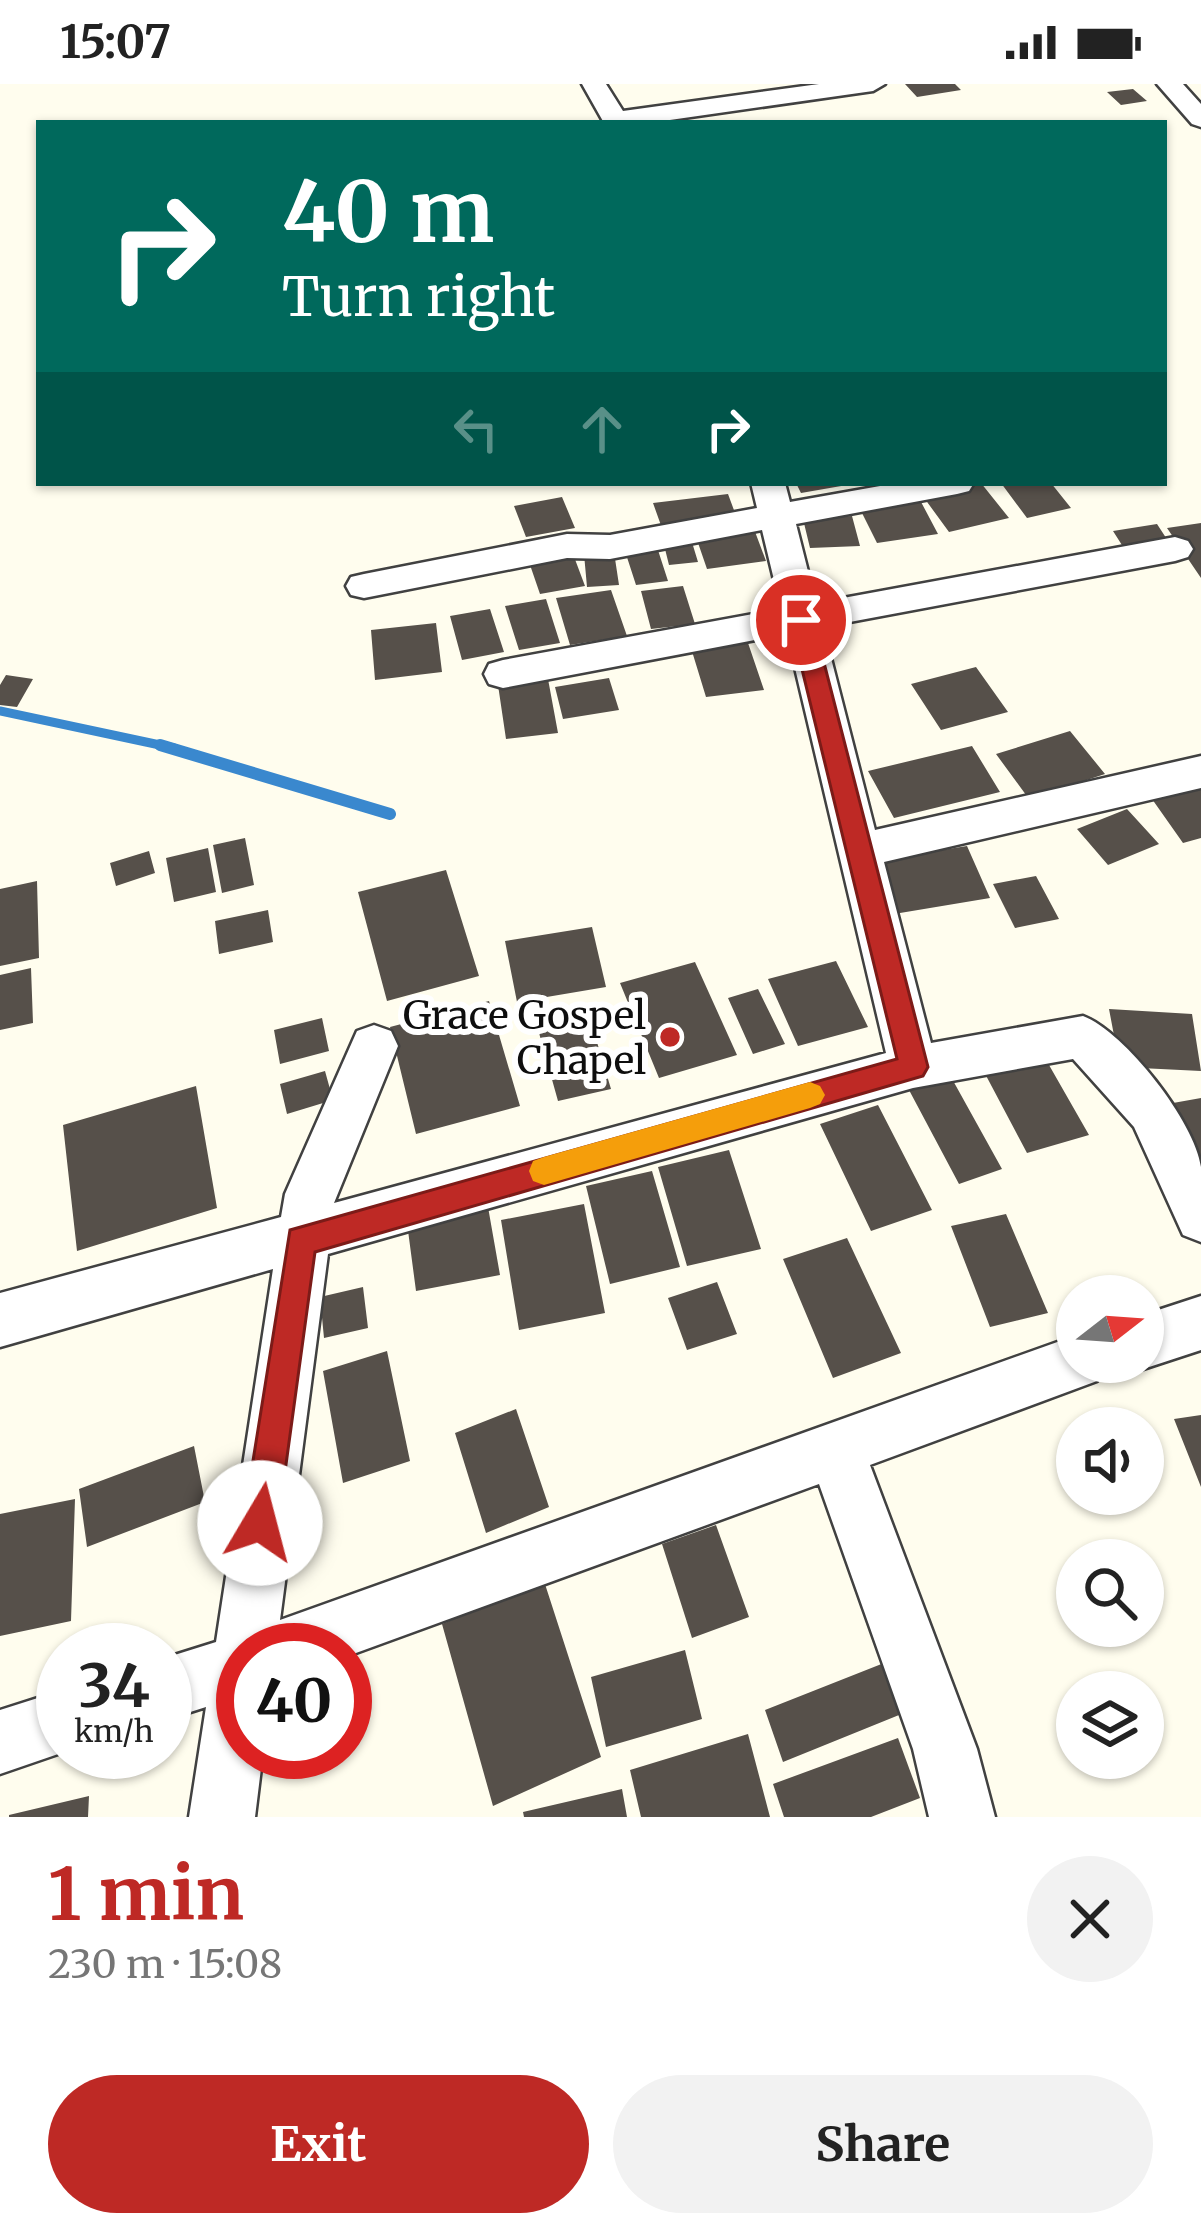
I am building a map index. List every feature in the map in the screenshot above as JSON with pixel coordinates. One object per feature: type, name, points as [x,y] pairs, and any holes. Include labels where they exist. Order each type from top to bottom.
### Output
[{"type":"street","points":[[594,84],[615,120]]},
{"type":"street","points":[[620,120],[742,93],[873,84]]},
{"type":"street","points":[[1169,84],[1201,119]]},
{"type":"street","points":[[364,586],[567,545],[610,547],[772,501],[925,486]]},
{"type":"street","points":[[772,501],[913,1067]]},
{"type":"street","points":[[503,674],[1175,549]]},
{"type":"street","points":[[857,850],[1201,772]]},
{"type":"street","points":[[0,1321],[913,1067],[1083,1037],[1151,1112],[1201,1218]]},
{"type":"street","points":[[259,1623],[310,1194],[374,1046]]},
{"type":"street","points":[[1164,1335],[1201,1323]]},
{"type":"street","points":[[355,1623],[1056,1370]]},
{"type":"street","points":[[835,1450],[945,1749],[962,1817]]},
{"type":"street","points":[[0,1742],[36,1730]]},
{"type":"street","points":[[222,1817],[230,1779]]},
{"type":"building","points":[[905,84],[955,84],[961,90],[917,97]]},
{"type":"building","points":[[1133,89],[1147,101],[1121,105],[1107,92]]},
{"type":"building","points":[[798,486],[841,486],[801,493]]},
{"type":"building","points":[[983,486],[1009,518],[949,532],[922,495]]},
{"type":"building","points":[[1003,486],[1053,486],[1071,508],[1027,518]]},
{"type":"building","points":[[728,494],[738,521],[663,531],[653,503]]},
{"type":"building","points":[[562,497],[575,528],[526,537],[514,506]]},
{"type":"building","points":[[920,500],[938,534],[877,543],[860,509]]},
{"type":"building","points":[[852,516],[860,546],[810,548],[803,519]]},
{"type":"building","points":[[1201,523],[1201,578],[1167,528]]},
{"type":"building","points":[[1157,524],[1172,547],[1127,553],[1113,531]]},
{"type":"building","points":[[754,529],[766,561],[707,569],[696,537]]},
{"type":"building","points":[[691,539],[698,562],[669,565],[663,541]]},
{"type":"building","points":[[656,544],[668,581],[636,585],[624,548]]},
{"type":"building","points":[[614,552],[619,585],[587,587],[584,554]]},
{"type":"building","points":[[573,554],[585,586],[540,594],[529,562]]},
{"type":"building","points":[[683,586],[695,624],[651,629],[641,591]]},
{"type":"building","points":[[611,590],[627,636],[570,645],[556,598]]},
{"type":"building","points":[[546,599],[560,643],[519,650],[505,606]]},
{"type":"building","points":[[490,609],[504,652],[462,660],[450,616]]},
{"type":"building","points":[[436,623],[442,672],[375,680],[371,630]]},
{"type":"building","points":[[747,640],[764,690],[706,697],[691,648]]},
{"type":"building","points":[[976,667],[1008,712],[941,730],[911,684]]},
{"type":"building","points":[[6,675],[33,679],[17,707],[0,705],[0,685]]},
{"type":"building","points":[[609,678],[619,710],[563,719],[555,687]]},
{"type":"building","points":[[548,679],[558,733],[506,739],[498,685]]},
{"type":"building","points":[[1070,731],[1105,774],[1029,799],[996,754]]},
{"type":"building","points":[[972,746],[1000,792],[894,818],[868,771]]},
{"type":"building","points":[[1201,786],[1201,838],[1183,843],[1152,799]]},
{"type":"building","points":[[1127,809],[1159,844],[1108,865],[1077,829]]},
{"type":"building","points":[[245,838],[254,885],[222,893],[213,845]]},
{"type":"building","points":[[967,846],[990,898],[894,914],[874,861]]},
{"type":"building","points":[[208,848],[216,892],[174,902],[166,858]]},
{"type":"building","points":[[149,851],[155,873],[116,886],[110,863]]},
{"type":"building","points":[[446,870],[479,976],[387,1001],[358,892]]},
{"type":"building","points":[[1036,876],[1059,919],[1015,928],[993,884]]},
{"type":"building","points":[[37,881],[39,958],[0,966],[0,889]]},
{"type":"building","points":[[268,910],[273,942],[219,954],[215,921]]},
{"type":"building","points":[[592,927],[606,987],[517,1002],[505,941]]},
{"type":"building","points":[[836,961],[868,1027],[798,1046],[768,979]]},
{"type":"building","points":[[695,962],[737,1055],[659,1078],[620,983]]},
{"type":"building","points":[[31,968],[33,1023],[0,1030],[0,975]]},
{"type":"building","points":[[758,989],[785,1044],[753,1054],[728,998]]},
{"type":"building","points":[[489,1001],[520,1106],[416,1134],[390,1027]]},
{"type":"building","points":[[585,1002],[611,1089],[558,1101],[534,1015]]},
{"type":"building","points":[[1109,1009],[1192,1014],[1201,1071],[1120,1067]]},
{"type":"building","points":[[322,1018],[329,1051],[280,1064],[274,1030]]},
{"type":"building","points":[[1041,1051],[1089,1135],[1027,1153],[982,1068]]},
{"type":"building","points":[[325,1071],[333,1100],[287,1114],[280,1084]]},
{"type":"building","points":[[951,1077],[1002,1169],[959,1184],[909,1090]]},
{"type":"building","points":[[196,1086],[217,1208],[77,1251],[63,1125]]},
{"type":"building","points":[[1201,1098],[1201,1162],[1173,1103]]},
{"type":"building","points":[[878,1105],[932,1210],[871,1231],[820,1124]]},
{"type":"building","points":[[729,1150],[761,1249],[687,1266],[658,1167]]},
{"type":"building","points":[[652,1171],[680,1267],[610,1284],[586,1186]]},
{"type":"building","points":[[584,1204],[605,1313],[519,1330],[501,1220]]},
{"type":"building","points":[[488,1207],[500,1275],[416,1291],[407,1223]]},
{"type":"building","points":[[1006,1214],[1048,1313],[990,1327],[951,1226]]},
{"type":"building","points":[[847,1238],[901,1353],[833,1378],[783,1259]]},
{"type":"building","points":[[717,1282],[737,1334],[687,1350],[668,1298]]},
{"type":"building","points":[[363,1287],[368,1328],[324,1338],[320,1297]]},
{"type":"building","points":[[387,1351],[410,1461],[343,1483],[323,1371]]},
{"type":"building","points":[[516,1409],[549,1507],[486,1533],[455,1433]]},
{"type":"building","points":[[1201,1415],[1201,1487],[1174,1419]]},
{"type":"building","points":[[194,1446],[205,1502],[87,1547],[79,1489]]},
{"type":"building","points":[[75,1499],[71,1621],[36,1623],[36,1628],[0,1636],[0,1514]]},
{"type":"building","points":[[716,1525],[749,1617],[692,1638],[662,1544]]},
{"type":"building","points":[[544,1581],[601,1757],[493,1806],[442,1624]]},
{"type":"building","points":[[685,1650],[702,1719],[606,1747],[591,1677]]},
{"type":"building","points":[[884,1663],[904,1713],[783,1762],[765,1710]]},
{"type":"building","points":[[748,1734],[770,1817],[641,1817],[630,1770]]},
{"type":"building","points":[[898,1738],[920,1798],[871,1817],[784,1817],[773,1784]]},
{"type":"building","points":[[622,1789],[627,1817],[524,1817],[523,1812]]},
{"type":"building","points":[[89,1796],[88,1817],[9,1817],[9,1815]]},
{"type":"waterway","points":[[0,711],[160,745]]},
{"type":"waterway","points":[[160,745],[174,748]]},
{"type":"waterway","points":[[160,745],[390,814]]},
{"type":"slow traffic","points":[[544,1171],[810,1095]]},
{"type":"place","name":"Grace Gospel Chapel","points":[[670,1037]]},
{"type":"route","points":[[260,1523],[301,1240],[913,1067],[801,620]]}]
